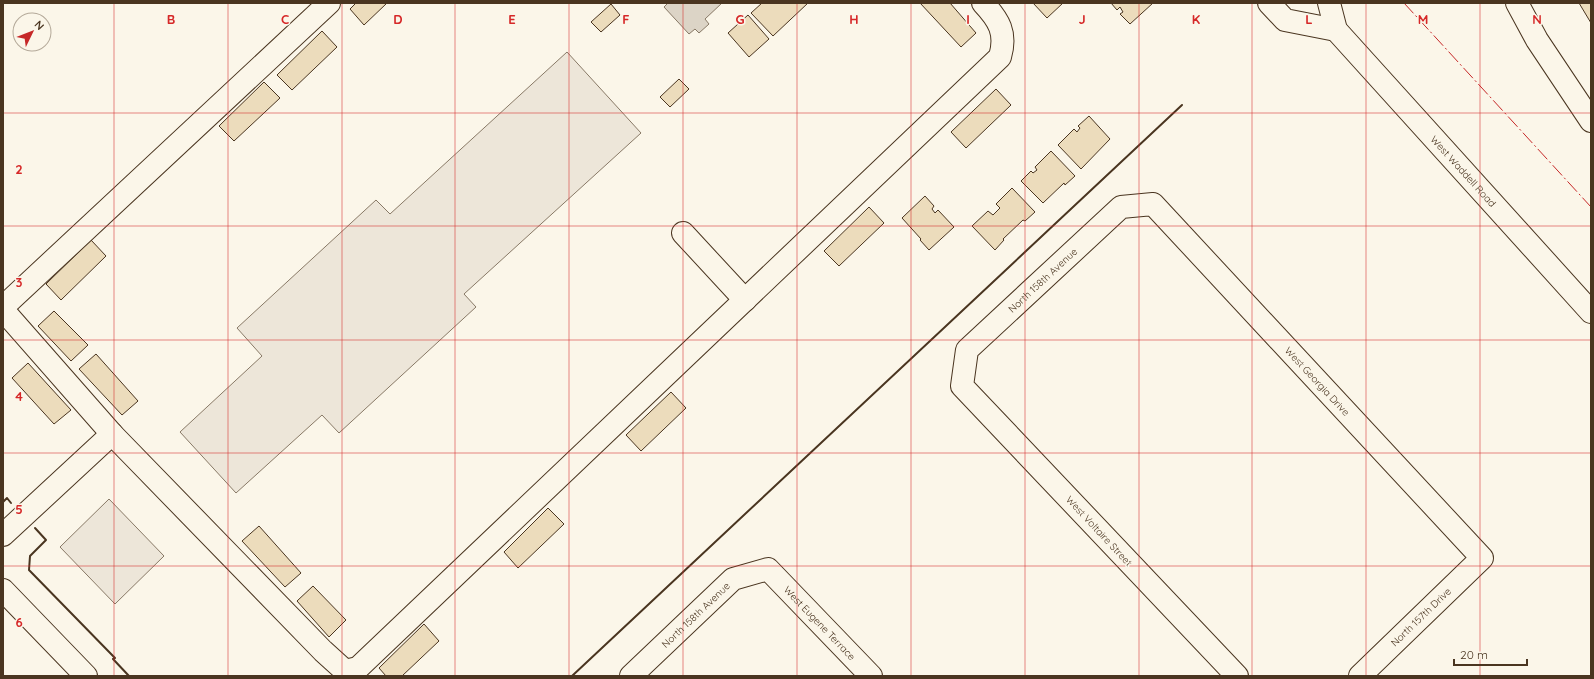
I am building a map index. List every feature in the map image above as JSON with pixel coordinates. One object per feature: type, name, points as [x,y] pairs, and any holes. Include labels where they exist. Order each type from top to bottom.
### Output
[{"type":"street","points":[[329,3],[3,308],[112,434],[317,645],[345,671],[358,668],[1000,57],[1003,47],[1003,33],[995,15],[983,3]]},
{"type":"street","points":[[1269,3],[1285,20],[1336,30]]},
{"type":"street","name":"West Waddell Road","points":[[1330,3],[1336,30],[1591,312]]},
{"type":"street","points":[[1517,3],[1537,40],[1591,121]]},
{"type":"street","name":"North 158th Avenue","points":[[962,386],[967,350],[1121,207],[1153,204]]},
{"type":"street","name":"West Georgia Drive","points":[[1153,204],[1482,558]]},
{"type":"street","points":[[683,233],[745,300]]},
{"type":"street","name":"West Voltaire Street","points":[[962,386],[1237,676]]},
{"type":"street","points":[[3,535],[112,434]]},
{"type":"street","name":"North 157th Drive","points":[[1360,676],[1482,558]]},
{"type":"street","name":"North 158th Avenue","points":[[631,676],[733,579],[768,569]]},
{"type":"street","name":"West Eugene Terrace","points":[[768,569],[871,676]]},
{"type":"street","points":[[3,590],[86,676]]},
{"type":"shaded area","points":[[668,3],[722,3],[705,19],[709,24],[699,33],[695,29],[689,34],[664,7]]},
{"type":"shaded area","points":[[567,52],[641,133],[464,294],[476,307],[339,433],[322,415],[236,493],[180,432],[262,356],[237,328],[376,200],[390,214]]},
{"type":"shaded area","points":[[109,499],[164,556],[115,604],[60,547]]},
{"type":"building","points":[[356,3],[387,3],[364,25],[350,9]]},
{"type":"building","points":[[762,3],[808,3],[773,36],[751,13]]},
{"type":"building","points":[[920,3],[950,3],[976,33],[961,47]]},
{"type":"building","points":[[1033,3],[1063,3],[1047,18]]},
{"type":"building","points":[[1111,3],[1153,3],[1130,24],[1120,14],[1123,12],[1120,7],[1117,10]]},
{"type":"building","points":[[1579,3],[1591,3],[1591,23]]},
{"type":"building","points":[[611,4],[620,15],[601,32],[591,22]]},
{"type":"building","points":[[748,15],[769,39],[749,57],[728,33]]},
{"type":"building","points":[[322,31],[337,47],[292,90],[277,75]]},
{"type":"building","points":[[679,79],[689,89],[670,107],[660,97]]},
{"type":"building","points":[[264,82],[280,98],[234,141],[219,126]]},
{"type":"building","points":[[996,89],[1011,105],[966,148],[951,132]]},
{"type":"building","points":[[1089,116],[1110,139],[1081,169],[1058,145],[1074,129],[1077,132],[1080,128],[1078,126]]},
{"type":"building","points":[[1051,151],[1075,176],[1065,185],[1064,183],[1043,203],[1021,181],[1031,171],[1033,173],[1037,170],[1035,167]]},
{"type":"building","points":[[1012,188],[1035,212],[1025,221],[1023,220],[1003,239],[1004,240],[995,250],[972,226],[988,211],[993,215],[1000,208],[996,204]]},
{"type":"building","points":[[925,196],[934,206],[932,209],[935,213],[938,210],[954,227],[929,250],[902,218]]},
{"type":"building","points":[[869,207],[884,223],[839,266],[824,251]]},
{"type":"building","points":[[91,240],[106,256],[61,300],[46,284]]},
{"type":"building","points":[[54,311],[88,345],[71,361],[38,326]]},
{"type":"building","points":[[96,354],[138,401],[122,415],[79,369]]},
{"type":"building","points":[[28,363],[71,410],[54,424],[12,378]]},
{"type":"building","points":[[671,392],[686,408],[641,451],[626,435]]},
{"type":"building","points":[[548,508],[564,524],[518,568],[504,552]]},
{"type":"building","points":[[259,526],[301,573],[285,587],[242,541]]},
{"type":"building","points":[[313,586],[346,620],[329,637],[297,601]]},
{"type":"building","points":[[424,624],[439,641],[402,676],[386,676],[379,668]]},
{"type":"wall","points":[[572,676],[1182,105]]},
{"type":"wall","points":[[3,502],[7,498],[11,503]]},
{"type":"wall","points":[[35,528],[46,540],[30,556],[29,570],[115,658],[113,659],[129,676]]},
{"type":"power","points":[[1404,3],[1591,207]]}]
